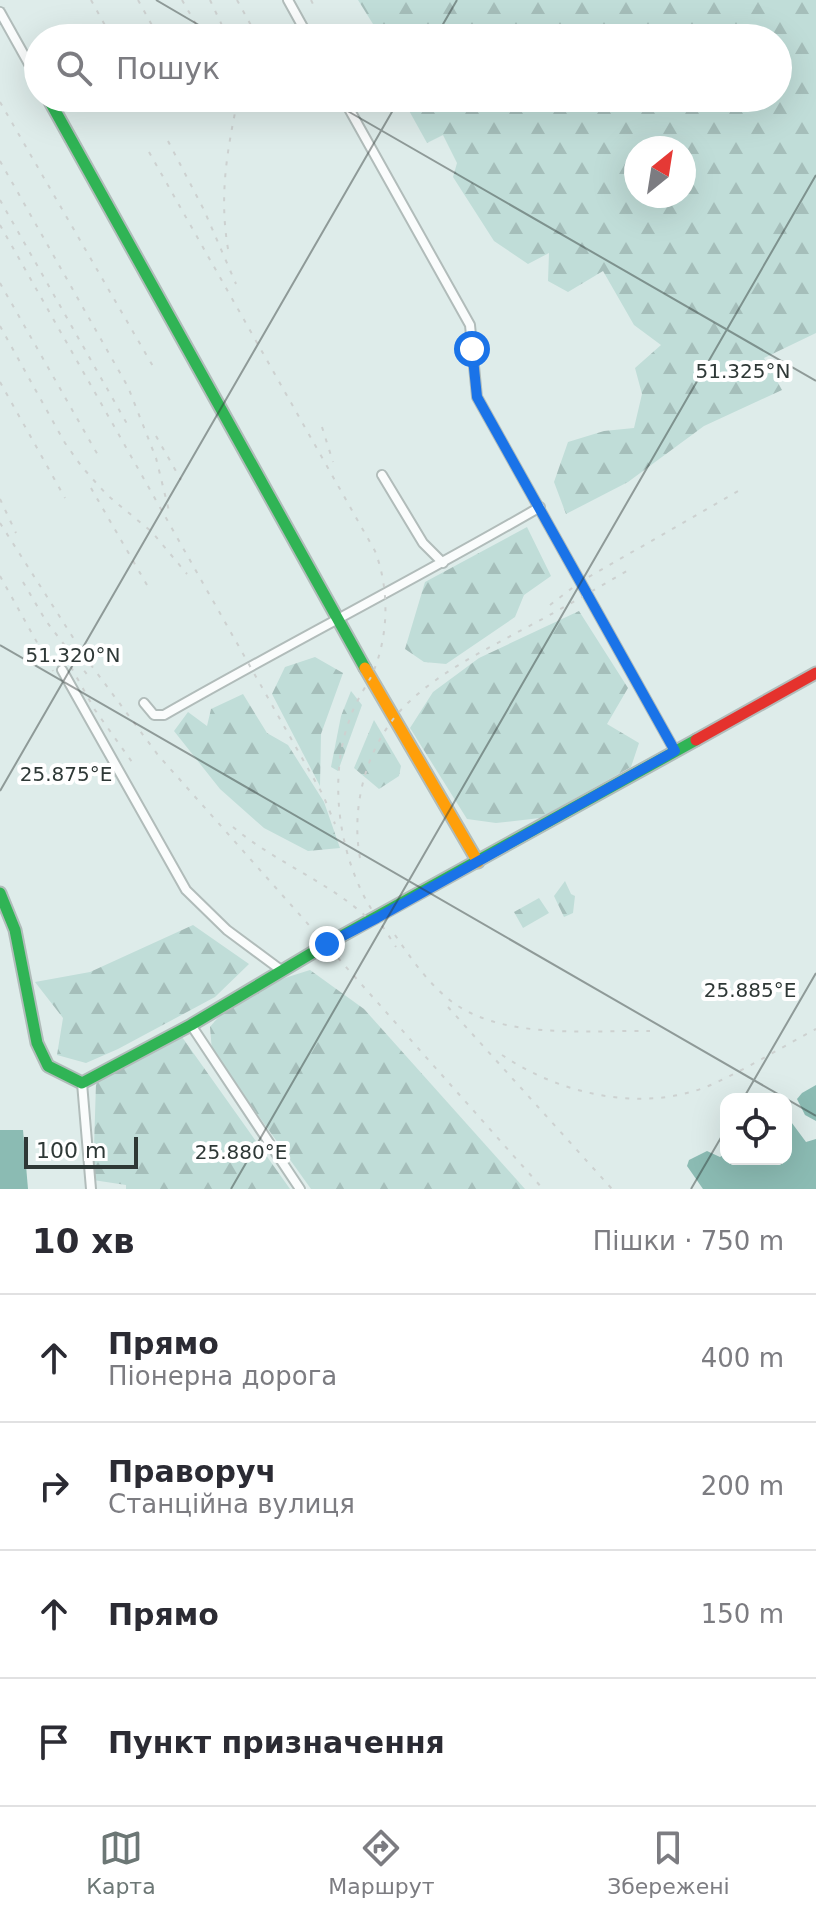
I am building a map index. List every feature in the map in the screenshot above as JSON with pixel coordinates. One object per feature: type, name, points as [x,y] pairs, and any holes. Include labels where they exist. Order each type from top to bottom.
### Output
[{"type":"street","points":[[288,0],[301,24]]},
{"type":"street","points":[[0,12],[24,55]]},
{"type":"street","points":[[56,112],[338,620],[478,862]]},
{"type":"street","points":[[351,112],[470,325],[477,397],[675,751]]},
{"type":"street","points":[[382,475],[423,543],[443,563]]},
{"type":"street","points":[[144,703],[154,715],[164,715],[540,507]]},
{"type":"street","points":[[62,670],[186,890],[227,930],[281,970]]},
{"type":"street","points":[[82,1083],[191,1025],[281,970],[816,673]]},
{"type":"street","points":[[0,893],[15,930],[37,1043],[48,1066],[82,1083]]},
{"type":"street","points":[[191,1025],[300,1189]]},
{"type":"street","points":[[82,1083],[91,1189]]},
{"type":"green space","points":[[358,0],[816,0],[816,333],[764,358],[782,390],[704,426],[628,482],[566,514],[554,482],[568,442],[604,431],[634,428],[642,394],[635,368],[661,345],[634,325],[603,271],[568,292],[548,281],[549,253],[528,264],[494,241],[453,177],[457,163],[443,135],[427,143],[410,112],[792,112],[792,24],[373,24]]},
{"type":"green space","points":[[527,527],[551,576],[524,595],[515,617],[446,664],[424,662],[405,649],[425,582]]},
{"type":"green space","points":[[579,611],[628,688],[607,724],[639,743],[631,767],[540,818],[496,823],[467,819],[410,728],[433,692],[479,658]]},
{"type":"green space","points":[[315,657],[343,673],[321,734],[320,786],[272,694],[285,667]]},
{"type":"green space","points":[[351,691],[362,705],[338,771],[331,767],[341,716]]},
{"type":"green space","points":[[243,694],[267,733],[288,745],[324,802],[340,848],[308,851],[264,828],[220,789],[174,731],[188,712],[207,726],[211,709]]},
{"type":"green space","points":[[374,720],[401,766],[399,776],[379,789],[354,768]]},
{"type":"green space","points":[[565,881],[575,896],[573,913],[564,917],[554,896]]},
{"type":"green space","points":[[539,898],[549,913],[523,928],[514,912]]},
{"type":"green space","points":[[193,925],[249,964],[215,997],[118,1049],[86,1063],[57,1055],[63,1018],[35,982],[90,972]]},
{"type":"green space","points":[[310,970],[364,1009],[525,1189],[311,1189],[212,1051],[210,1027],[242,998]]},
{"type":"green space","points":[[182,1037],[290,1189],[126,1189],[126,1185],[93,1180],[96,1083]]},
{"type":"shaded area","points":[[816,1085],[816,1121],[805,1115],[797,1099]]},
{"type":"shaded area","points":[[792,1123],[806,1142],[816,1139],[816,1189],[703,1189],[687,1166],[689,1160],[707,1151],[720,1157],[720,1165],[792,1165]]},
{"type":"shaded area","points":[[0,1130],[23,1130],[28,1189],[0,1189]]},
{"type":"railway","points":[[91,0],[104,24]]},
{"type":"railway","points":[[138,0],[151,24]]},
{"type":"railway","points":[[182,0],[196,24]]},
{"type":"railway","points":[[210,0],[221,24]]},
{"type":"railway","points":[[237,0],[250,24]]},
{"type":"railway","points":[[311,0],[313,4]]},
{"type":"railway","points":[[0,102],[154,368]]},
{"type":"railway","points":[[228,249],[224,210],[226,173],[235,112]]},
{"type":"railway","points":[[168,141],[204,210],[236,284]]},
{"type":"railway","points":[[149,152],[375,551],[380,566],[385,598],[381,646],[371,677],[349,721],[339,765],[338,789],[343,835],[356,880],[396,947]]},
{"type":"railway","points":[[0,161],[128,387],[156,458],[169,511]]},
{"type":"railway","points":[[0,200],[130,429]]},
{"type":"railway","points":[[0,225],[323,795],[335,824]]},
{"type":"railway","points":[[0,283],[99,457]]},
{"type":"railway","points":[[0,326],[65,443],[82,467],[107,495],[152,532],[187,574]]},
{"type":"railway","points":[[0,382],[65,498]]},
{"type":"railway","points":[[322,427],[333,462]]},
{"type":"railway","points":[[156,436],[181,480]]},
{"type":"railway","points":[[91,488],[151,592]]},
{"type":"railway","points":[[550,605],[580,582],[740,490]]},
{"type":"railway","points":[[0,499],[16,533]]},
{"type":"railway","points":[[0,523],[88,661],[158,755],[543,1189]]},
{"type":"railway","points":[[360,858],[360,795],[373,753],[395,716],[448,672],[630,569]]},
{"type":"railway","points":[[0,576],[53,671]]},
{"type":"railway","points":[[23,582],[46,621],[89,677]]},
{"type":"railway","points":[[71,667],[95,710],[132,762]]},
{"type":"railway","points":[[233,827],[341,897],[374,924]]},
{"type":"railway","points":[[395,935],[412,960],[446,997],[490,1021],[543,1030],[650,1031]]},
{"type":"railway","points":[[448,1007],[612,1189]]},
{"type":"railway","points":[[502,1055],[550,1081],[577,1090],[632,1099],[660,1098],[713,1084],[816,1029]]},
{"type":"traffic: fast","points":[[56,112],[365,668]]},
{"type":"traffic: fast","points":[[0,893],[15,930],[37,1043],[48,1066],[82,1083],[191,1025],[327,944],[696,740]]},
{"type":"traffic: slow","points":[[365,668],[478,862]]},
{"type":"traffic: jam","points":[[696,740],[816,673]]},
{"type":"route","points":[[327,944],[675,751],[477,397],[472,349]]}]
